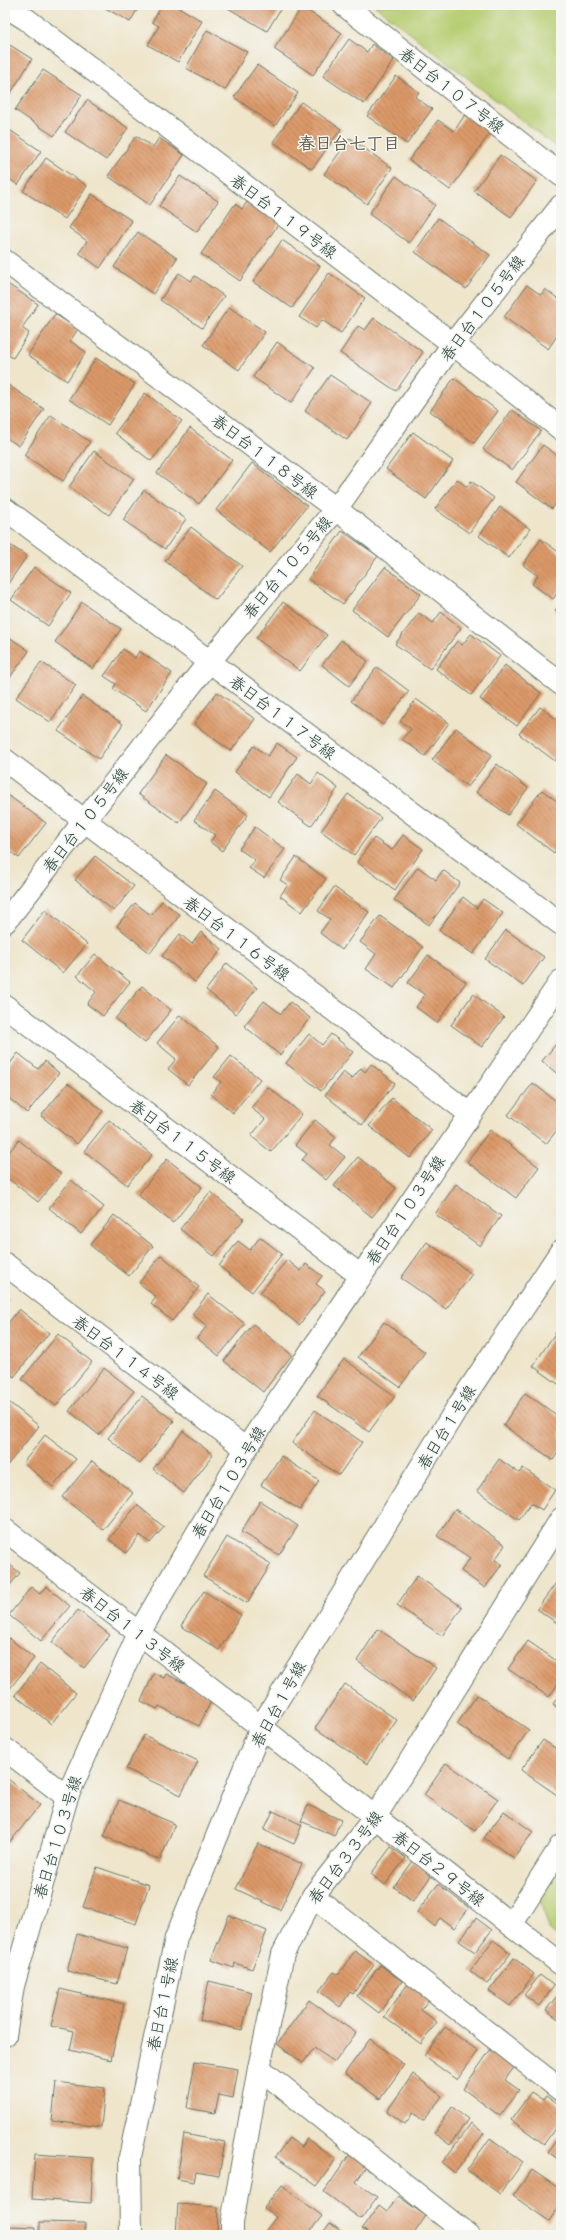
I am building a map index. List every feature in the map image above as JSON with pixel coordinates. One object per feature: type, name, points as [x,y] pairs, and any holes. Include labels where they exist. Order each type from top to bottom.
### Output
[{"type":"street","name":"春日台１０７号線","points":[[344,5],[561,175]]},
{"type":"street","name":"春日台１１９号線","points":[[5,6],[26,19],[453,344],[561,429]]},
{"type":"street","name":"春日台１０５号線","points":[[5,922],[209,662],[336,509],[453,344],[561,206]]},
{"type":"street","name":"春日台１１８号線","points":[[5,261],[336,509],[561,684]]},
{"type":"street","name":"春日台１１７号線","points":[[5,509],[561,924]]},
{"type":"street","name":"春日台１１６号線","points":[[5,760],[83,821],[470,1114]]},
{"type":"street","name":"春日台１０３号線","points":[[5,2035],[9,1982],[67,1797],[139,1633],[246,1449],[470,1114],[561,981]]},
{"type":"street","name":"春日台１１５号線","points":[[5,1006],[361,1276]]},
{"type":"street","name":"春日台１号線","points":[[131,2235],[130,2157],[176,1938],[261,1728],[457,1408],[561,1251]]},
{"type":"street","name":"春日台１１４号線","points":[[5,1264],[246,1449]]},
{"type":"street","name":"春日台３３号線","points":[[232,2235],[232,2223],[259,2068],[283,1954],[313,1896],[375,1817],[561,1519]]},
{"type":"street","name":"春日台１１３号線","points":[[5,1530],[261,1728]]},
{"type":"street","name":"春日台２９号線","points":[[261,1728],[561,1964]]},
{"type":"street","points":[[5,1749],[67,1797]]},
{"type":"street","points":[[511,1925],[561,1846]]},
{"type":"street","points":[[313,1896],[561,2090]]},
{"type":"street","points":[[259,2068],[468,2235]]},
{"type":"green space","points":[[374,5],[561,5],[561,151]]},
{"type":"green space","points":[[561,1864],[561,1940],[550,1931],[539,1898]]},
{"type":"building","points":[[100,5],[140,5],[130,22]]},
{"type":"building","points":[[162,5],[175,5],[202,21],[178,62],[148,45],[159,26],[152,22]]},
{"type":"building","points":[[230,5],[283,5],[267,31],[228,8]]},
{"type":"building","points":[[302,7],[342,33],[313,75],[274,49]]},
{"type":"building","points":[[207,30],[247,52],[225,90],[186,68]]},
{"type":"building","points":[[5,32],[9,35],[5,41]]},
{"type":"building","points":[[349,39],[367,52],[372,44],[394,60],[364,104],[323,76]]},
{"type":"building","points":[[5,42],[32,59],[9,96],[5,94]]},
{"type":"building","points":[[257,65],[298,93],[275,126],[234,97]]},
{"type":"building","points":[[43,70],[82,95],[54,136],[15,110]]},
{"type":"building","points":[[396,76],[419,92],[415,97],[432,109],[407,144],[367,116]]},
{"type":"building","points":[[87,100],[128,128],[106,160],[65,132]]},
{"type":"building","points":[[301,102],[341,129],[312,169],[273,142]]},
{"type":"building","points":[[465,115],[490,133],[450,190],[409,160],[438,120],[454,131]]},
{"type":"building","points":[[5,127],[41,151],[18,185],[5,176]]},
{"type":"building","points":[[136,136],[153,147],[159,138],[184,155],[150,205],[108,176]]},
{"type":"building","points":[[350,138],[392,168],[367,204],[324,174]]},
{"type":"building","points":[[500,155],[537,181],[511,217],[474,191]]},
{"type":"building","points":[[46,158],[87,186],[65,219],[23,191]]},
{"type":"building","points":[[180,176],[218,201],[197,232],[159,206]]},
{"type":"building","points":[[396,176],[435,205],[409,243],[369,214]]},
{"type":"building","points":[[92,194],[132,221],[100,268],[79,253],[87,241],[69,228]]},
{"type":"building","points":[[247,202],[279,223],[240,281],[201,254],[235,204],[242,209]]},
{"type":"building","points":[[438,218],[490,255],[466,289],[415,252]]},
{"type":"building","points":[[138,232],[177,258],[153,294],[114,267]]},
{"type":"building","points":[[282,240],[320,266],[292,308],[253,282]]},
{"type":"building","points":[[179,273],[191,281],[195,276],[224,296],[202,328],[160,300]]},
{"type":"building","points":[[329,273],[365,298],[341,333],[322,320],[316,328],[299,317]]},
{"type":"building","points":[[6,283],[38,304],[22,328],[29,333],[13,358],[5,353]]},
{"type":"building","points":[[527,285],[541,295],[545,289],[561,301],[561,330],[548,349],[504,317]]},
{"type":"building","points":[[229,307],[265,332],[239,370],[203,345]]},
{"type":"building","points":[[55,314],[78,329],[70,341],[86,352],[67,381],[28,355]]},
{"type":"building","points":[[374,318],[423,352],[396,391],[340,353],[358,326],[365,330]]},
{"type":"building","points":[[277,342],[315,368],[291,403],[253,377]]},
{"type":"building","points":[[96,358],[135,384],[108,425],[69,399]]},
{"type":"building","points":[[330,375],[372,403],[347,440],[305,411]]},
{"type":"building","points":[[454,378],[498,411],[474,443],[430,411]]},
{"type":"building","points":[[5,383],[44,409],[19,446],[5,437]]},
{"type":"building","points":[[145,393],[182,421],[151,461],[115,433]]},
{"type":"building","points":[[512,410],[541,431],[512,470],[483,449]]},
{"type":"building","points":[[51,415],[90,442],[63,481],[24,455]]},
{"type":"building","points":[[190,428],[232,460],[199,504],[157,473]]},
{"type":"building","points":[[413,432],[453,461],[426,499],[386,469]]},
{"type":"building","points":[[543,445],[561,458],[561,496],[552,509],[516,482]]},
{"type":"building","points":[[94,451],[134,479],[109,515],[69,487]]},
{"type":"building","points":[[252,463],[307,506],[270,552],[216,510]]},
{"type":"building","points":[[457,479],[467,487],[471,481],[494,498],[469,533],[435,509]]},
{"type":"building","points":[[144,490],[186,519],[165,549],[123,520]]},
{"type":"building","points":[[500,507],[530,529],[509,558],[479,536]]},
{"type":"building","points":[[191,527],[242,566],[216,600],[165,561]]},
{"type":"building","points":[[342,531],[378,556],[343,604],[308,579]]},
{"type":"building","points":[[541,539],[561,554],[561,588],[553,599],[532,584],[538,576],[523,565]]},
{"type":"building","points":[[5,542],[27,556],[5,588]]},
{"type":"building","points":[[34,567],[71,593],[48,626],[11,600]]},
{"type":"building","points":[[385,567],[421,594],[388,637],[352,610]]},
{"type":"building","points":[[82,602],[121,629],[93,669],[55,642]]},
{"type":"building","points":[[283,602],[327,635],[300,671],[256,638]]},
{"type":"building","points":[[561,603],[561,615],[555,611]]},
{"type":"building","points":[[441,612],[461,628],[430,669],[395,644],[419,613],[433,623]]},
{"type":"building","points":[[5,634],[29,651],[8,680],[5,678]]},
{"type":"building","points":[[471,634],[500,656],[471,695],[436,669],[457,641],[462,645]]},
{"type":"building","points":[[341,640],[368,661],[349,686],[322,665]]},
{"type":"building","points":[[123,649],[135,658],[139,651],[172,673],[146,711],[113,689],[116,684],[104,676]]},
{"type":"building","points":[[41,662],[76,685],[50,722],[16,698]]},
{"type":"building","points":[[505,665],[541,693],[517,726],[480,699]]},
{"type":"building","points":[[377,667],[409,691],[383,725],[351,701]]},
{"type":"building","points":[[217,692],[255,719],[231,751],[194,724]]},
{"type":"building","points":[[82,696],[123,724],[99,759],[58,731]]},
{"type":"building","points":[[416,699],[449,723],[425,756],[402,739],[411,729],[400,721]]},
{"type":"building","points":[[540,707],[559,721],[561,718],[561,753],[555,761],[519,734]]},
{"type":"building","points":[[456,728],[492,755],[468,787],[432,760]]},
{"type":"building","points":[[277,743],[297,757],[269,797],[235,772],[254,746],[268,756]]},
{"type":"building","points":[[166,755],[207,784],[179,823],[138,794]]},
{"type":"building","points":[[497,764],[528,788],[508,815],[476,792]]},
{"type":"building","points":[[318,773],[338,788],[311,826],[278,802],[298,774],[311,784]]},
{"type":"building","points":[[542,790],[561,804],[561,844],[554,853],[516,824]]},
{"type":"building","points":[[215,791],[248,815],[222,851],[210,842],[215,835],[194,820]]},
{"type":"building","points":[[5,793],[46,823],[19,858],[5,848]]},
{"type":"building","points":[[348,794],[381,818],[354,855],[321,831]]},
{"type":"building","points":[[255,827],[285,849],[264,878],[249,868],[255,860],[239,849]]},
{"type":"building","points":[[403,835],[423,849],[395,890],[357,862],[374,838],[392,850]]},
{"type":"building","points":[[561,855],[561,864],[556,861]]},
{"type":"building","points":[[95,856],[134,886],[114,911],[75,880]]},
{"type":"building","points":[[296,857],[326,879],[302,912],[280,896],[288,885],[280,880]]},
{"type":"building","points":[[418,867],[436,880],[443,870],[460,883],[429,925],[394,900]]},
{"type":"building","points":[[334,887],[369,912],[342,950],[320,933],[330,919],[318,911]]},
{"type":"building","points":[[463,897],[477,908],[483,899],[503,913],[473,954],[439,930]]},
{"type":"building","points":[[162,901],[180,915],[150,953],[117,926],[135,903],[151,915]]},
{"type":"building","points":[[45,910],[87,944],[63,973],[22,940]]},
{"type":"building","points":[[380,916],[423,947],[394,988],[366,969],[376,954],[360,942]]},
{"type":"building","points":[[506,930],[544,957],[523,986],[485,959]]},
{"type":"building","points":[[201,932],[222,949],[195,982],[162,956],[180,934],[192,944]]},
{"type":"building","points":[[95,954],[130,982],[103,1016],[87,1004],[96,992],[77,976]]},
{"type":"building","points":[[428,955],[466,982],[437,1023],[416,1007],[425,995],[408,983]]},
{"type":"building","points":[[227,963],[257,988],[236,1014],[206,990]]},
{"type":"building","points":[[142,986],[171,1010],[145,1043],[115,1019]]},
{"type":"building","points":[[473,994],[504,1017],[482,1047],[451,1025]]},
{"type":"building","points":[[264,1001],[281,1014],[290,1002],[310,1018],[280,1055],[244,1026]]},
{"type":"building","points":[[180,1015],[219,1047],[188,1085],[168,1069],[176,1059],[157,1043]]},
{"type":"building","points":[[309,1034],[322,1045],[331,1034],[353,1052],[321,1091],[286,1063]]},
{"type":"building","points":[[561,1038],[561,1077],[542,1061]]},
{"type":"building","points":[[18,1053],[38,1069],[45,1061],[59,1073],[27,1113],[5,1095],[5,1070]]},
{"type":"building","points":[[231,1056],[260,1079],[233,1113],[211,1094],[221,1082],[214,1077]]},
{"type":"building","points":[[371,1064],[395,1083],[362,1125],[325,1095],[343,1072],[352,1079],[361,1068],[365,1072]]},
{"type":"building","points":[[68,1083],[103,1111],[77,1144],[41,1116]]},
{"type":"building","points":[[533,1083],[561,1105],[561,1125],[546,1144],[508,1115]]},
{"type":"building","points":[[268,1087],[302,1114],[271,1152],[251,1136],[265,1119],[251,1108]]},
{"type":"building","points":[[392,1098],[432,1130],[410,1158],[369,1126]]},
{"type":"building","points":[[109,1120],[152,1155],[127,1185],[84,1151]]},
{"type":"building","points":[[315,1120],[336,1137],[330,1145],[345,1157],[326,1180],[302,1160],[307,1154],[295,1145]]},
{"type":"building","points":[[490,1130],[539,1167],[516,1198],[467,1162]]},
{"type":"building","points":[[5,1133],[10,1137],[5,1144]]},
{"type":"building","points":[[19,1140],[61,1174],[38,1202],[5,1176],[5,1157]]},
{"type":"building","points":[[358,1157],[396,1188],[372,1217],[334,1186]]},
{"type":"building","points":[[167,1159],[202,1187],[173,1223],[138,1195]]},
{"type":"building","points":[[71,1180],[104,1207],[81,1234],[49,1208]]},
{"type":"building","points":[[456,1184],[501,1216],[480,1246],[435,1214]]},
{"type":"building","points":[[210,1192],[244,1219],[214,1256],[180,1229]]},
{"type":"building","points":[[114,1215],[153,1246],[129,1276],[90,1245]]},
{"type":"building","points":[[260,1237],[282,1254],[252,1292],[219,1266],[238,1241],[250,1250]]},
{"type":"building","points":[[427,1242],[472,1274],[446,1309],[401,1278]]},
{"type":"building","points":[[161,1255],[199,1287],[172,1321],[151,1304],[156,1297],[139,1283]]},
{"type":"building","points":[[287,1260],[301,1271],[306,1264],[322,1276],[316,1284],[325,1291],[299,1325],[260,1293]]},
{"type":"building","points":[[208,1294],[245,1324],[219,1356],[197,1338],[207,1326],[192,1314]]},
{"type":"building","points":[[5,1296],[9,1299],[5,1304]]},
{"type":"building","points":[[19,1309],[49,1333],[14,1377],[5,1370],[5,1327]]},
{"type":"building","points":[[384,1322],[425,1352],[400,1387],[358,1357]]},
{"type":"building","points":[[253,1324],[292,1355],[263,1392],[224,1361]]},
{"type":"building","points":[[558,1329],[561,1331],[561,1386],[533,1366]]},
{"type":"building","points":[[58,1334],[92,1362],[56,1406],[22,1379]]},
{"type":"building","points":[[344,1359],[395,1396],[369,1432],[317,1396]]},
{"type":"building","points":[[104,1368],[134,1391],[99,1435],[69,1411]]},
{"type":"building","points":[[525,1393],[561,1418],[561,1448],[553,1460],[503,1425]]},
{"type":"building","points":[[142,1396],[174,1421],[140,1464],[108,1438]]},
{"type":"building","points":[[5,1399],[39,1426],[5,1468]]},
{"type":"building","points":[[315,1410],[362,1442],[339,1475],[292,1443]]},
{"type":"building","points":[[183,1431],[213,1455],[184,1493],[153,1469]]},
{"type":"building","points":[[45,1435],[76,1459],[53,1487],[23,1463]]},
{"type":"building","points":[[281,1456],[319,1481],[300,1510],[261,1485]]},
{"type":"building","points":[[499,1459],[519,1473],[523,1468],[555,1490],[542,1510],[531,1503],[519,1520],[477,1491]]},
{"type":"building","points":[[92,1461],[133,1493],[103,1530],[62,1497]]},
{"type":"building","points":[[260,1501],[298,1526],[279,1555],[241,1532]]},
{"type":"building","points":[[137,1505],[164,1527],[150,1543],[140,1535],[126,1553],[109,1539]]},
{"type":"building","points":[[455,1509],[505,1545],[495,1560],[502,1564],[485,1588],[461,1571],[470,1558],[437,1536]]},
{"type":"building","points":[[227,1537],[271,1564],[247,1603],[203,1576]]},
{"type":"building","points":[[5,1561],[20,1573],[5,1591]]},
{"type":"building","points":[[417,1576],[462,1607],[442,1636],[397,1605]]},
{"type":"building","points":[[561,1576],[561,1626],[537,1609]]},
{"type":"building","points":[[46,1586],[70,1606],[41,1641],[9,1615],[31,1587],[40,1594]]},
{"type":"building","points":[[204,1591],[241,1615],[219,1650],[181,1626]]},
{"type":"building","points":[[78,1610],[110,1635],[84,1668],[52,1642]]},
{"type":"building","points":[[378,1629],[436,1668],[413,1701],[357,1661]]},
{"type":"building","points":[[5,1635],[34,1658],[8,1691],[5,1689]]},
{"type":"building","points":[[528,1641],[561,1664],[561,1679],[549,1697],[508,1669]]},
{"type":"building","points":[[40,1664],[76,1693],[51,1724],[15,1695]]},
{"type":"building","points":[[154,1673],[164,1678],[166,1674],[213,1697],[199,1726],[159,1706],[157,1709],[141,1701]]},
{"type":"building","points":[[345,1684],[397,1720],[367,1764],[315,1728]]},
{"type":"building","points":[[561,1692],[561,1710],[553,1704]]},
{"type":"building","points":[[477,1695],[529,1730],[508,1759],[457,1724]]},
{"type":"building","points":[[144,1735],[198,1761],[181,1795],[126,1769]]},
{"type":"building","points":[[543,1740],[561,1752],[561,1789],[557,1795],[521,1770]]},
{"type":"building","points":[[446,1763],[498,1799],[475,1831],[424,1795]]},
{"type":"building","points":[[7,1778],[40,1805],[9,1843],[5,1840],[5,1780]]},
{"type":"building","points":[[119,1800],[175,1824],[160,1860],[104,1836]]},
{"type":"building","points":[[308,1805],[341,1820],[334,1836],[301,1821]]},
{"type":"building","points":[[273,1811],[302,1825],[294,1844],[264,1830]]},
{"type":"building","points":[[504,1811],[533,1832],[514,1858],[484,1838]]},
{"type":"building","points":[[258,1843],[302,1864],[280,1910],[236,1889]]},
{"type":"building","points":[[391,1847],[406,1858],[385,1885],[371,1874]]},
{"type":"building","points":[[413,1861],[432,1875],[413,1901],[394,1887]]},
{"type":"building","points":[[97,1867],[149,1885],[136,1924],[83,1907]]},
{"type":"building","points":[[438,1884],[469,1908],[454,1928],[440,1918],[434,1926],[417,1912]]},
{"type":"building","points":[[229,1915],[267,1931],[252,1969],[235,1963],[234,1968],[211,1960]]},
{"type":"building","points":[[476,1918],[492,1930],[475,1952],[459,1941]]},
{"type":"building","points":[[77,1934],[127,1948],[117,1984],[67,1971]]},
{"type":"building","points":[[493,1940],[511,1953],[487,1984],[470,1971]]},
{"type":"building","points":[[355,1951],[374,1965],[353,1994],[350,1992],[340,2007],[319,1991],[334,1972],[338,1974]]},
{"type":"building","points":[[514,1958],[534,1974],[510,2006],[489,1991]]},
{"type":"building","points":[[380,1965],[402,1981],[379,2013],[357,1996]]},
{"type":"building","points":[[540,1975],[554,1986],[539,2006],[524,1995]]},
{"type":"building","points":[[209,1981],[252,1992],[242,2030],[200,2020]]},
{"type":"building","points":[[410,1981],[431,1996],[421,2010],[437,2022],[421,2044],[384,2017]]},
{"type":"building","points":[[60,1989],[124,2004],[111,2060],[70,2050],[74,2031],[51,2026]]},
{"type":"building","points":[[560,1992],[561,1993],[561,2021],[546,2010]]},
{"type":"building","points":[[309,2000],[356,2033],[335,2062],[314,2048],[303,2063],[277,2044]]},
{"type":"building","points":[[445,2027],[478,2051],[457,2080],[424,2056]]},
{"type":"building","points":[[370,2039],[404,2065],[380,2099],[345,2073]]},
{"type":"building","points":[[491,2049],[515,2066],[505,2080],[519,2090],[500,2116],[463,2089]]},
{"type":"building","points":[[195,2062],[238,2069],[233,2098],[219,2095],[215,2113],[187,2108]]},
{"type":"building","points":[[413,2074],[442,2096],[424,2121],[413,2113],[405,2124],[387,2111]]},
{"type":"building","points":[[56,2082],[105,2088],[101,2127],[52,2121]]},
{"type":"building","points":[[531,2092],[543,2100],[546,2096],[561,2107],[561,2120],[544,2144],[511,2120]]},
{"type":"building","points":[[452,2107],[468,2119],[450,2145],[434,2133]]},
{"type":"building","points":[[471,2123],[484,2133],[455,2173],[442,2163]]},
{"type":"building","points":[[561,2133],[561,2161],[548,2152]]},
{"type":"building","points":[[184,2134],[225,2142],[219,2176],[196,2172],[194,2182],[177,2179]]},
{"type":"building","points":[[289,2138],[302,2147],[307,2139],[336,2159],[317,2186],[275,2157]]},
{"type":"building","points":[[490,2138],[523,2162],[500,2194],[467,2170]]},
{"type":"building","points":[[352,2151],[369,2163],[356,2182],[377,2197],[361,2219],[324,2192]]},
{"type":"building","points":[[35,2154],[93,2158],[91,2203],[32,2199]]},
{"type":"building","points":[[532,2170],[561,2190],[561,2204],[549,2221],[513,2196]]},
{"type":"building","points":[[282,2185],[322,2216],[307,2235],[267,2235],[264,2233],[276,2217],[264,2208]]},
{"type":"building","points":[[398,2196],[426,2216],[413,2235],[371,2235],[362,2229],[379,2205],[387,2211]]},
{"type":"building","points":[[178,2204],[218,2207],[217,2235],[176,2235]]},
{"type":"building","points":[[40,2222],[85,2223],[85,2235],[40,2235]]},
{"type":"building","points":[[330,2223],[346,2235],[321,2235]]},
{"type":"building","points":[[10,2226],[36,2227],[36,2235],[10,2235]]},
{"type":"district","name":"春日台七丁目","points":[[349,143]]}]
